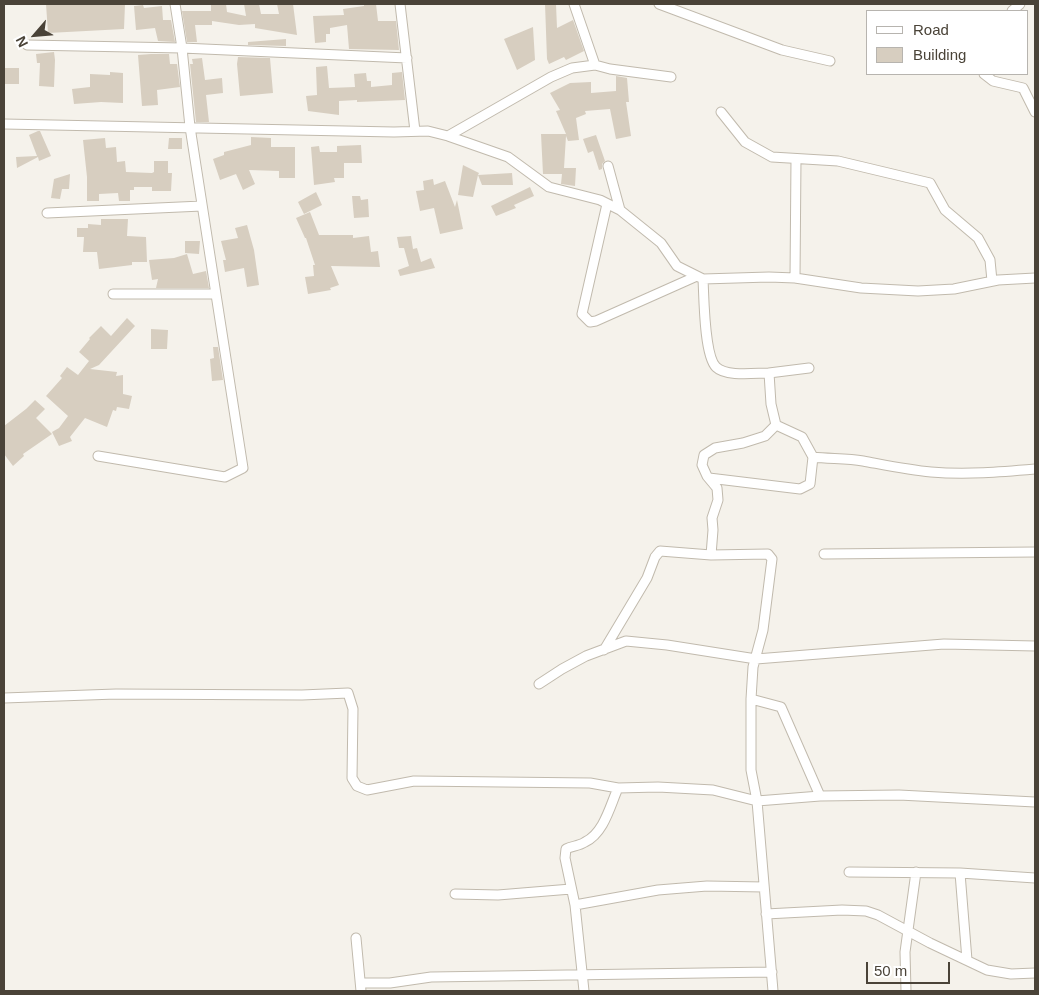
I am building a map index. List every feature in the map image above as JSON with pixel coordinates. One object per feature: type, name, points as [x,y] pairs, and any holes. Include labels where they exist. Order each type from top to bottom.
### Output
[{"type":"street","points":[[98,456],[225,477],[243,468],[190,127],[182,48],[175,4]]},
{"type":"street","points":[[400,4],[415,131]]},
{"type":"street","points":[[574,4],[595,65]]},
{"type":"street","points":[[659,4],[782,50],[830,61]]},
{"type":"street","points":[[28,45],[182,48],[407,58]]},
{"type":"street","points":[[448,136],[551,77],[572,68],[595,65],[610,69],[671,77]]},
{"type":"street","points":[[985,75],[993,81],[1023,88],[1035,112]]},
{"type":"street","points":[[721,112],[745,142],[772,157],[838,161],[930,183],[945,210],[978,238],[990,260],[992,281]]},
{"type":"street","points":[[4,124],[428,131],[508,157],[549,187],[600,200],[620,210],[661,243],[677,266],[700,277]]},
{"type":"street","points":[[795,278],[796,159]]},
{"type":"street","points":[[608,166],[620,210]]},
{"type":"street","points":[[607,204],[582,314],[590,322],[700,277],[795,278],[861,288],[918,291],[954,289],[992,281],[1035,278]]},
{"type":"street","points":[[47,213],[202,206]]},
{"type":"street","points":[[700,277],[709,355],[716,367],[731,373],[769,373],[809,368]]},
{"type":"street","points":[[113,294],[216,294]]},
{"type":"street","points":[[769,373],[771,404],[776,425]]},
{"type":"street","points":[[709,478],[800,489],[810,484],[813,458],[802,437],[776,425]]},
{"type":"street","points":[[711,555],[712,518],[718,500],[717,488],[702,465],[704,455],[715,448],[743,443],[764,436],[776,425]]},
{"type":"street","points":[[813,458],[862,461],[930,472],[961,473],[1035,469]]},
{"type":"street","points":[[604,650],[647,578],[654,557],[660,551],[711,555],[768,554],[772,559],[763,630],[756,659],[750,699],[751,770],[757,801],[773,991]]},
{"type":"street","points":[[824,554],[1035,552]]},
{"type":"street","points":[[539,684],[586,656],[626,641],[756,659],[944,644],[1035,646]]},
{"type":"street","points":[[4,698],[116,694],[302,695],[348,693],[353,708],[352,778],[357,786],[367,790],[414,781],[590,783],[618,788],[713,790],[757,801],[820,796],[899,795],[1035,802]]},
{"type":"street","points":[[750,699],[781,707],[820,796]]},
{"type":"street","points":[[584,991],[575,906],[565,858],[566,849],[584,843],[593,837],[608,814],[618,788]]},
{"type":"street","points":[[849,872],[960,873],[1035,878]]},
{"type":"street","points":[[906,991],[905,952],[916,872]]},
{"type":"street","points":[[960,873],[967,960]]},
{"type":"street","points":[[575,906],[658,890],[707,886],[764,887]]},
{"type":"street","points":[[456,894],[498,895],[571,888]]},
{"type":"street","points":[[766,914],[842,910],[866,911],[878,915],[987,970],[1012,974],[1035,973]]},
{"type":"street","points":[[356,938],[361,987],[431,977],[772,972]]},
{"type":"building","points":[[46,4],[125,4],[124,29],[48,33]]},
{"type":"building","points":[[211,4],[226,4],[227,12],[246,16],[244,4],[259,4],[261,14],[279,14],[277,4],[293,4],[297,35],[255,28],[255,24],[239,25],[212,21],[212,25],[195,25],[197,42],[187,42],[182,11],[211,11]]},
{"type":"building","points":[[364,4],[376,4],[378,21],[396,21],[399,50],[349,49],[347,25],[330,28],[330,34],[326,34],[326,42],[315,43],[313,16],[344,15],[343,9],[364,6]]},
{"type":"building","points":[[545,4],[556,4],[557,28],[573,20],[584,51],[566,60],[564,57],[549,64],[547,59]]},
{"type":"building","points":[[143,5],[144,8],[162,6],[163,20],[171,20],[175,42],[158,41],[155,28],[136,30],[134,6]]},
{"type":"building","points":[[533,27],[535,60],[517,70],[504,39]]},
{"type":"building","points":[[286,39],[286,46],[248,45],[248,42]]},
{"type":"building","points":[[54,52],[54,87],[39,86],[40,63],[37,63],[36,54]]},
{"type":"building","points":[[169,54],[170,64],[177,64],[180,87],[157,90],[158,105],[142,106],[138,55]]},
{"type":"building","points":[[238,57],[270,58],[273,93],[240,96]]},
{"type":"building","points":[[202,58],[205,80],[222,78],[223,93],[206,95],[209,122],[196,122],[190,64],[193,64],[192,59]]},
{"type":"building","points":[[327,66],[329,88],[355,87],[354,74],[366,73],[367,81],[371,81],[371,87],[392,85],[392,73],[402,72],[405,100],[339,101],[339,115],[308,111],[306,96],[317,95],[316,67]]},
{"type":"building","points":[[5,68],[19,68],[19,84],[5,84]]},
{"type":"building","points":[[110,72],[123,73],[123,103],[74,104],[72,89],[90,87],[90,74],[110,75]]},
{"type":"building","points":[[616,76],[627,78],[629,102],[626,102],[631,136],[616,139],[610,109],[585,111],[586,114],[576,118],[579,140],[568,141],[566,136],[564,168],[576,168],[575,186],[561,184],[562,174],[543,174],[541,134],[566,134],[556,111],[560,110],[550,93],[570,83],[591,82],[591,93],[616,91]]},
{"type":"building","points":[[40,131],[51,156],[39,161],[38,157],[17,168],[16,157],[37,156],[29,135]]},
{"type":"building","points":[[596,135],[605,161],[602,164],[602,169],[599,170],[593,151],[588,153],[583,139]]},
{"type":"building","points":[[251,137],[271,138],[271,147],[295,147],[295,178],[279,178],[279,171],[249,170],[255,184],[243,190],[236,174],[220,180],[213,159],[224,155],[224,152],[251,145]]},
{"type":"building","points":[[105,138],[106,148],[116,147],[117,162],[125,161],[126,172],[152,173],[154,172],[154,161],[168,161],[168,173],[172,173],[171,191],[152,191],[152,187],[134,187],[134,190],[130,190],[130,201],[119,201],[118,193],[99,194],[99,201],[87,201],[87,177],[83,140]]},
{"type":"building","points":[[169,138],[182,138],[182,149],[168,149]]},
{"type":"building","points":[[361,145],[362,163],[344,163],[344,178],[334,178],[335,182],[314,185],[311,147],[319,146],[320,152],[337,152],[337,146]]},
{"type":"building","points":[[463,165],[479,173],[473,197],[458,195]]},
{"type":"building","points":[[512,173],[513,185],[482,185],[478,175]]},
{"type":"building","points":[[70,174],[69,189],[62,189],[60,199],[51,198],[54,179]]},
{"type":"building","points":[[433,179],[434,185],[445,181],[455,207],[457,200],[463,229],[440,234],[434,208],[420,211],[416,191],[424,190],[423,181]]},
{"type":"building","points":[[530,187],[534,196],[514,205],[516,208],[496,216],[491,206]]},
{"type":"building","points":[[316,192],[322,205],[304,214],[298,202]]},
{"type":"building","points":[[352,196],[360,196],[361,200],[368,199],[369,217],[354,218]]},
{"type":"building","points":[[310,212],[319,235],[353,235],[353,238],[369,236],[371,252],[378,251],[380,267],[331,266],[339,285],[330,288],[331,290],[308,294],[305,277],[314,276],[313,265],[315,265],[306,238],[296,218]]},
{"type":"building","points":[[101,219],[128,219],[127,236],[146,237],[147,262],[132,262],[132,265],[99,269],[97,252],[83,252],[84,237],[77,237],[77,228],[88,228],[88,224],[101,225]]},
{"type":"building","points":[[247,225],[254,250],[259,285],[247,287],[244,268],[225,272],[223,260],[226,260],[221,241],[238,238],[235,228]]},
{"type":"building","points":[[411,236],[413,249],[417,248],[421,262],[431,258],[435,268],[400,276],[398,270],[409,266],[404,248],[399,248],[397,237]]},
{"type":"building","points":[[185,241],[200,241],[199,254],[185,253]]},
{"type":"building","points":[[187,254],[193,274],[206,271],[209,288],[156,288],[158,279],[152,280],[149,260],[174,258]]},
{"type":"building","points":[[127,318],[135,326],[99,365],[90,369],[117,372],[116,376],[123,375],[123,394],[132,396],[129,409],[117,407],[116,411],[113,410],[107,427],[85,418],[70,437],[72,441],[59,446],[52,432],[59,428],[68,416],[46,396],[62,378],[60,376],[67,367],[78,375],[89,361],[79,352],[101,326],[111,336]]},
{"type":"building","points":[[151,329],[168,330],[167,349],[151,349]]},
{"type":"building","points":[[213,347],[218,347],[223,380],[212,381],[210,359],[214,358]]},
{"type":"building","points":[[35,400],[45,409],[36,418],[52,434],[23,454],[24,456],[13,466],[4,454],[4,426]]}]
